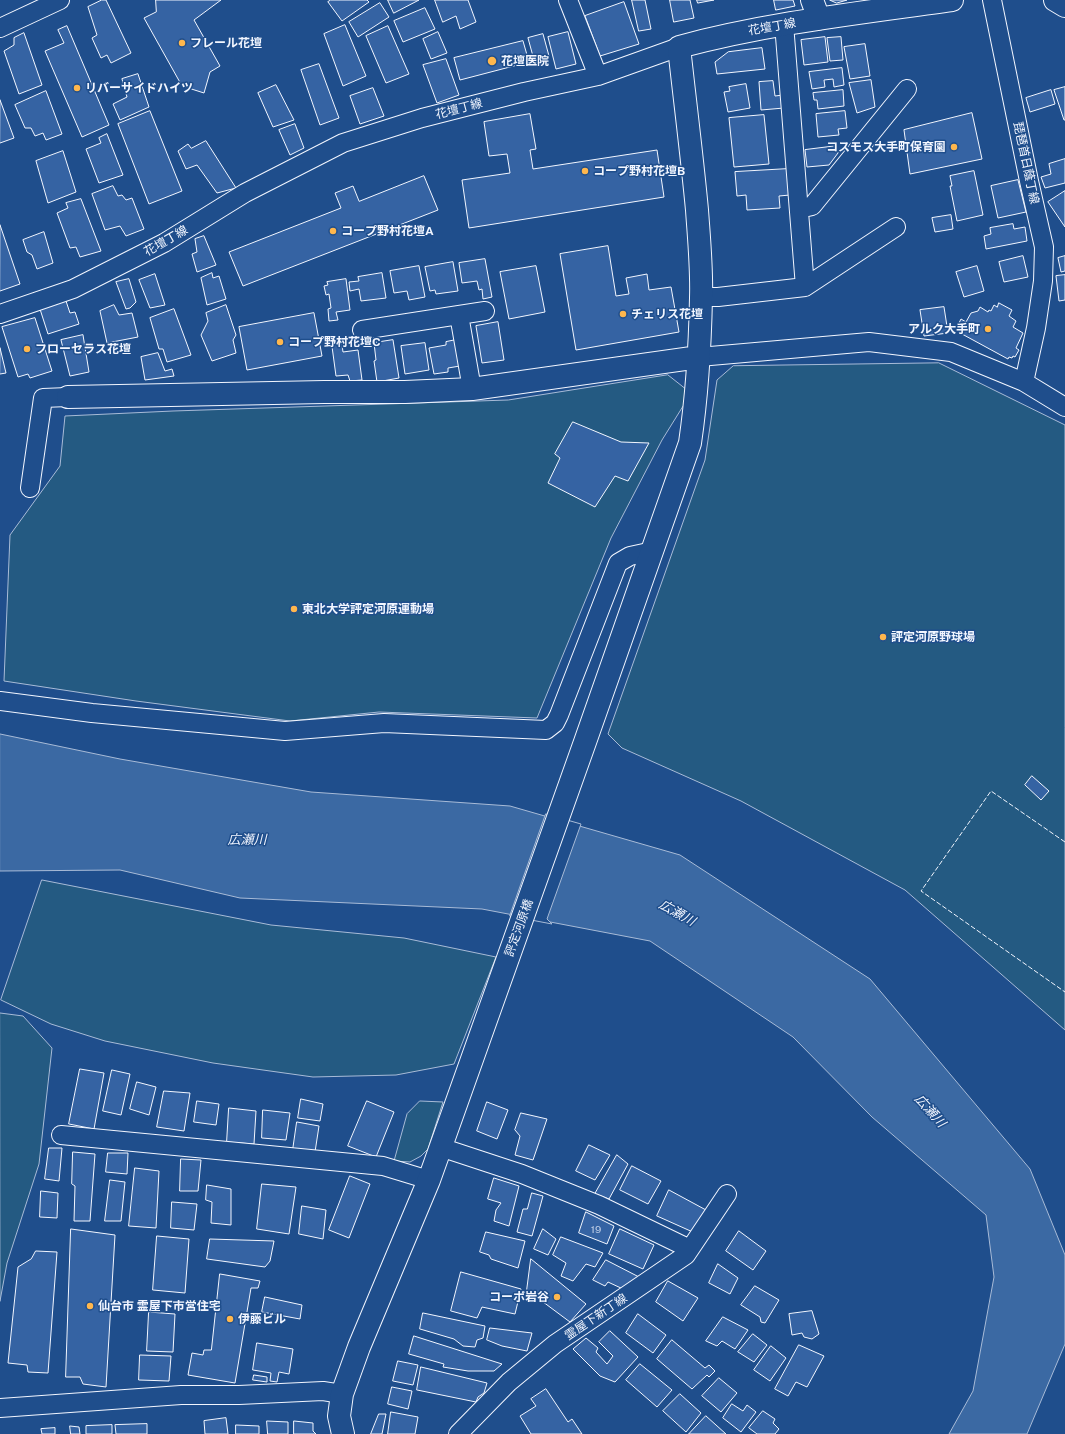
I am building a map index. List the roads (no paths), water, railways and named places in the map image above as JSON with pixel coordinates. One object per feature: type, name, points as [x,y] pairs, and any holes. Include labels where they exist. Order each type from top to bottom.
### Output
[{"type":"street","points":[[0,28],[60,0]]},
{"type":"street","points":[[568,0],[598,76]]},
{"type":"street","name":"花壇丁線","points":[[0,314],[73,289],[164,243],[245,193],[343,143],[430,116],[524,92],[598,76],[679,48],[718,37],[784,24],[816,10],[952,0]]},
{"type":"street","name":"琵琶首日蔭丁線","points":[[992,0],[1044,247],[1043,281],[1036,328],[1024,382]]},
{"type":"street","points":[[1055,0],[1065,6]]},
{"type":"street","points":[[784,24],[805,287]]},
{"type":"street","name":"評定河原橋","points":[[343,1434],[339,1416],[342,1394],[359,1347],[429,1180],[690,443],[695,409],[699,357],[701,298],[699,241],[693,160],[679,48]]},
{"type":"street","points":[[799,208],[812,206],[907,90]]},
{"type":"street","points":[[701,298],[805,287],[896,227]]},
{"type":"street","points":[[362,330],[485,311]]},
{"type":"street","points":[[459,315],[472,388]]},
{"type":"street","points":[[30,488],[43,398],[324,392],[405,392],[472,388],[699,357],[869,342],[951,352],[1024,382],[1065,407]]},
{"type":"street","points":[[0,701],[92,713],[285,731],[384,723],[546,730],[555,723],[559,715],[618,564],[630,556],[652,550]]},
{"type":"street","points":[[62,1136],[383,1166],[429,1180]]},
{"type":"street","points":[[440,1147],[522,1174],[599,1205],[690,1249]]},
{"type":"street","name":"霊屋下新丁線","points":[[458,1434],[509,1382],[555,1344],[686,1255],[727,1194]]},
{"type":"street","points":[[0,1408],[181,1395],[239,1395],[322,1391],[342,1394]]},
{"type":"water","name":"広瀬川","points":[[0,734],[120,759],[311,792],[510,806],[680,855],[870,979],[1030,1169],[1065,1255],[1065,1344],[1027,1434],[949,1434],[973,1391],[994,1277],[986,1215],[872,1117],[793,1037],[650,941],[482,909],[240,898],[120,870],[0,871]]},
{"type":"place","name":"フレール花壇","points":[[182,43]]},
{"type":"place","name":"花壇医院","points":[[492,61]]},
{"type":"place","name":"リバーサイドハイツ","points":[[77,88]]},
{"type":"place","name":"コスモス大手町保育園","points":[[954,147]]},
{"type":"place","name":"コープ野村花壇B","points":[[585,171]]},
{"type":"place","name":"コープ野村花壇A","points":[[333,231]]},
{"type":"place","name":"チェリス花壇","points":[[623,314]]},
{"type":"place","name":"アルク大手町","points":[[988,329]]},
{"type":"place","name":"コープ野村花壇C","points":[[280,342]]},
{"type":"place","name":"フローセラス花壇","points":[[27,349]]},
{"type":"place","name":"東北大学評定河原運動場","points":[[294,609]]},
{"type":"place","name":"評定河原野球場","points":[[883,637]]},
{"type":"place","name":"コーポ岩谷","points":[[557,1297]]},
{"type":"place","name":"仙台市 霊屋下市営住宅","points":[[90,1306]]},
{"type":"place","name":"伊藤ビル","points":[[230,1319]]}]
